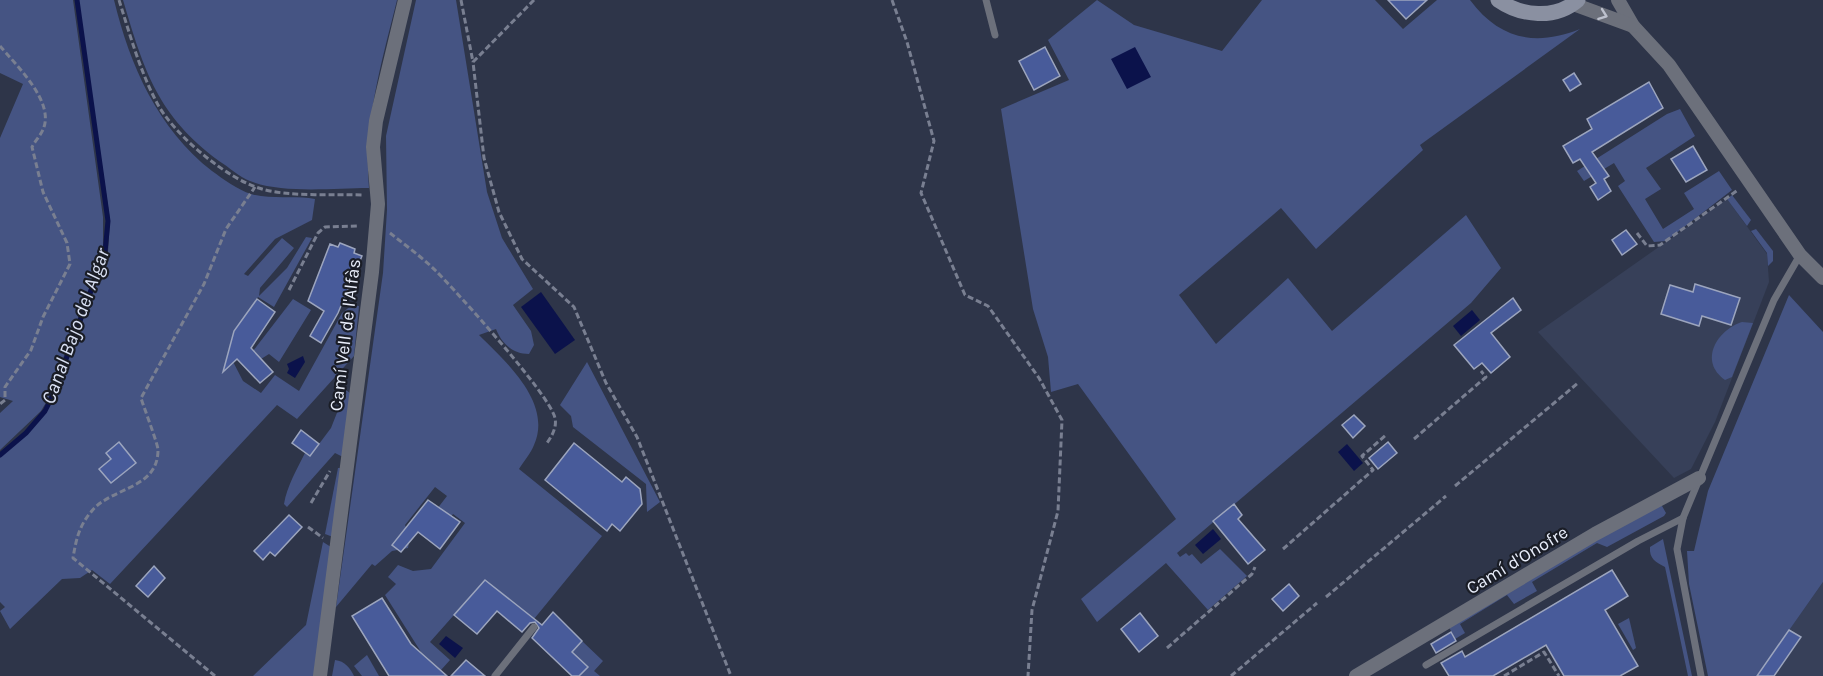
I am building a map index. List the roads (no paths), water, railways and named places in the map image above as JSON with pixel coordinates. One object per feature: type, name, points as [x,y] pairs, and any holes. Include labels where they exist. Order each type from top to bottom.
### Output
[{"type":"street","name":"Camí Vell de l'Alfàs","points":[[320,676],[376,223],[377,196],[373,147],[376,121],[405,0]]},
{"type":"street","points":[[1498,0],[1509,8],[1531,14],[1553,13],[1576,2],[1633,26]]},
{"type":"street","points":[[1618,0],[1633,26],[1652,43],[1669,65],[1800,255],[1823,278]]},
{"type":"street","name":"Camí d'Onofre","points":[[1356,676],[1594,534],[1698,478]]},
{"type":"lane","points":[[986,0],[995,34]]},
{"type":"lane","points":[[1701,676],[1677,549],[1683,518],[1774,300],[1800,255]]},
{"type":"lane","points":[[1426,665],[1638,541],[1683,518]]},
{"type":"lane","points":[[495,676],[534,627]]},
{"type":"waterway","name":"Canal Bajo del Algar","points":[[0,455],[26,433],[45,411],[53,395],[105,252],[108,221],[77,0]]}]
